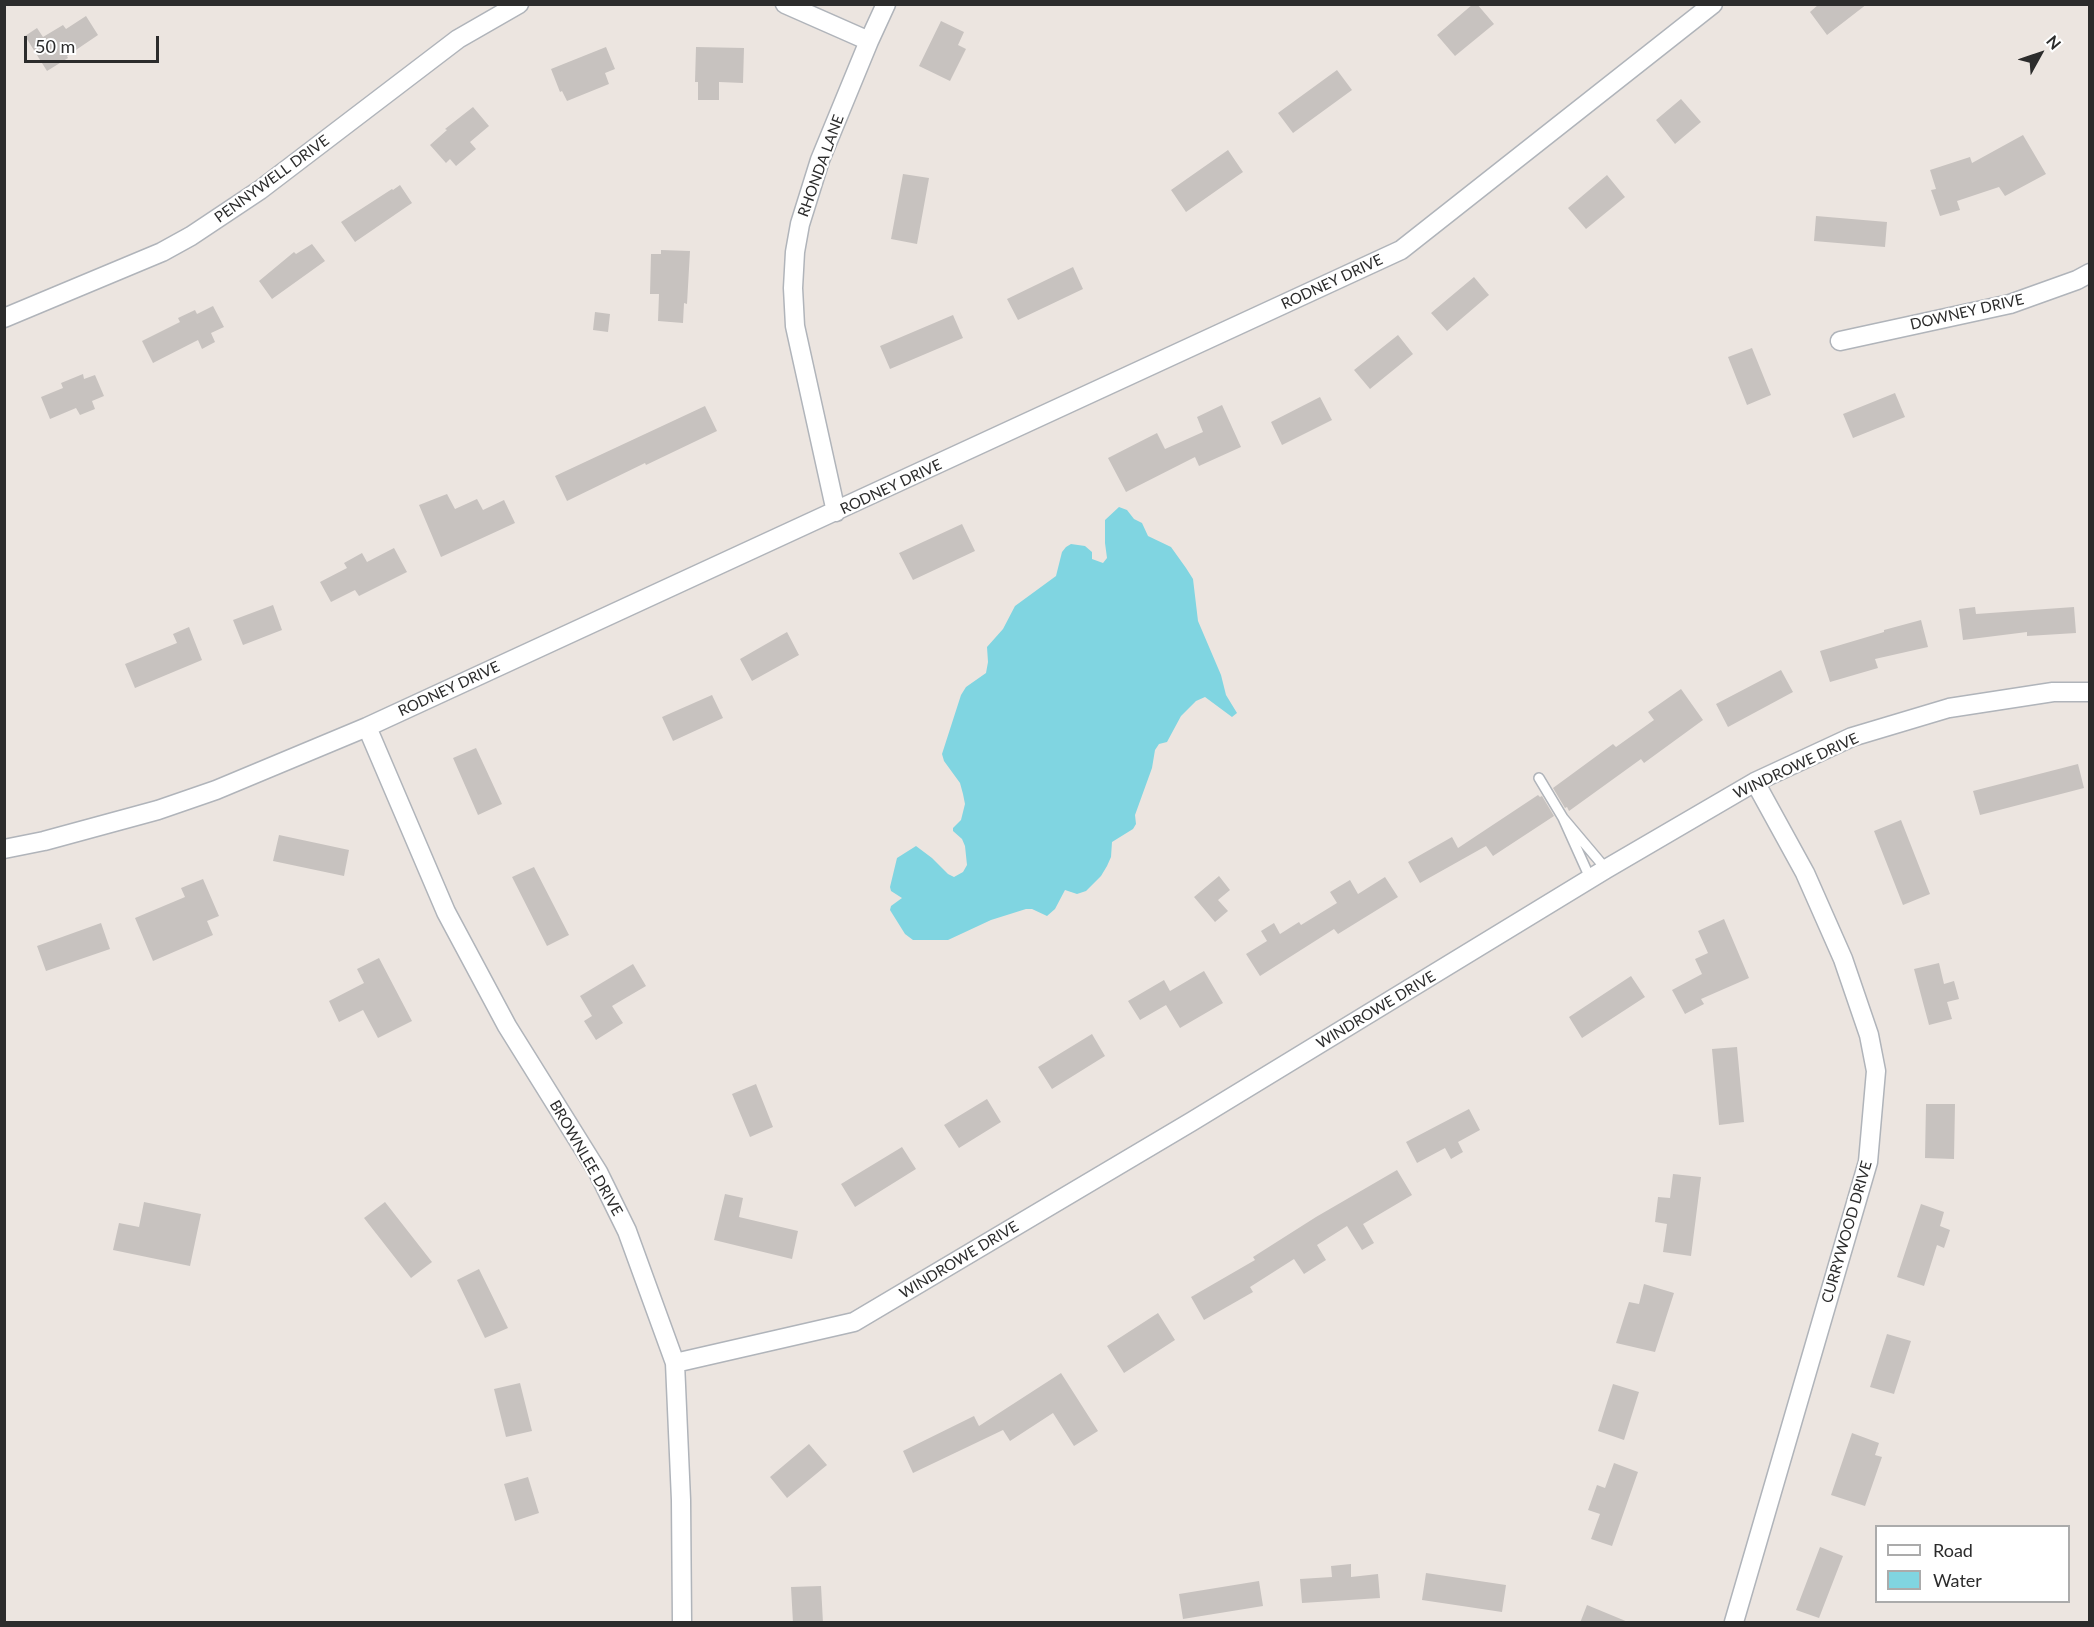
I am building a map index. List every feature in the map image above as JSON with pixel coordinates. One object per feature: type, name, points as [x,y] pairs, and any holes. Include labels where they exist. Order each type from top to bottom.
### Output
[{"type":"street","name":"PENNYWELL DRIVE","points":[[4,318],[162,252],[191,237],[260,190],[458,39],[519,4]]},
{"type":"street","points":[[785,4],[869,41]]},
{"type":"street","name":"RHONDA LANE","points":[[836,512],[795,326],[793,288],[795,252],[806,203],[820,159],[886,4]]},
{"type":"street","name":"RODNEY DRIVE","points":[[4,849],[44,841],[158,810],[216,790],[367,727],[1401,250],[1713,4]]},
{"type":"street","name":"DOWNEY DRIVE","points":[[1840,341],[2010,304],[2077,280],[2090,273]]},
{"type":"street","name":"WINDROWE DRIVE","points":[[675,1363],[854,1322],[1755,782],[1852,737],[1948,708],[2053,692],[2090,692]]},
{"type":"street","name":"BROWNLEE DRIVE","points":[[367,727],[446,912],[507,1026],[598,1172],[627,1231],[675,1363],[681,1500],[682,1623]]},
{"type":"street","name":"CURRYWOOD DRIVE","points":[[1734,1623],[1868,1162],[1875,1071],[1869,1035],[1843,959],[1805,873],[1755,782]]},
{"type":"lane","points":[[1539,778],[1598,874]]},
{"type":"lane","points":[[1563,818],[1598,874]]},
{"type":"water","points":[[1119,507],[1127,510],[1134,519],[1142,523],[1148,536],[1171,547],[1193,579],[1198,621],[1221,675],[1226,695],[1237,713],[1232,717],[1205,697],[1196,701],[1181,716],[1167,742],[1159,744],[1155,750],[1152,768],[1135,815],[1136,824],[1133,829],[1112,842],[1111,857],[1107,866],[1101,876],[1086,891],[1077,894],[1065,890],[1055,909],[1047,916],[1032,909],[1026,909],[991,920],[948,940],[913,940],[905,934],[890,910],[891,906],[902,898],[891,891],[890,887],[897,858],[916,846],[954,877],[963,872],[967,865],[965,846],[962,839],[953,831],[961,820],[965,804],[963,794],[960,783],[944,761],[942,754],[961,695],[966,687],[986,673],[987,647],[1003,629],[1015,606],[1056,576],[1062,552],[1066,547],[1071,544],[1085,546],[1092,552],[1092,559],[1103,563],[1107,558],[1105,520]]},
{"type":"building","points":[[1473,4],[1477,4],[1494,24],[1455,56],[1437,35]]},
{"type":"building","points":[[1819,4],[1867,4],[1827,35],[1810,12]]},
{"type":"building","points":[[86,16],[98,35],[47,71],[25,36],[37,28],[43,37],[63,25],[66,29]]},
{"type":"building","points":[[941,21],[964,32],[958,45],[966,49],[950,81],[919,66]]},
{"type":"building","points":[[606,47],[615,69],[605,73],[609,84],[567,101],[562,91],[560,92],[551,69]]},
{"type":"building","points":[[696,47],[744,48],[743,83],[719,82],[719,100],[698,100],[698,82],[695,82]]},
{"type":"building","points":[[1337,70],[1352,90],[1293,133],[1278,113]]},
{"type":"building","points":[[1681,99],[1701,122],[1675,144],[1656,120]]},
{"type":"building","points":[[473,107],[489,126],[470,142],[476,149],[456,166],[450,159],[446,163],[430,145],[447,130],[445,129]]},
{"type":"building","points":[[2023,135],[2046,174],[2005,196],[1999,187],[1957,201],[1960,210],[1940,216],[1931,190],[1936,189],[1930,170],[1970,157],[1972,163]]},
{"type":"building","points":[[1228,150],[1243,172],[1186,212],[1171,190]]},
{"type":"building","points":[[903,174],[929,178],[917,244],[891,239]]},
{"type":"building","points":[[1607,175],[1625,197],[1586,229],[1568,208]]},
{"type":"building","points":[[400,185],[412,203],[355,242],[341,222]]},
{"type":"building","points":[[1816,216],[1887,222],[1885,247],[1814,241]]},
{"type":"building","points":[[312,244],[325,261],[272,299],[259,281],[294,252],[296,254]]},
{"type":"building","points":[[661,250],[690,251],[687,304],[684,303],[683,323],[658,321],[659,294],[650,294],[651,254],[661,254]]},
{"type":"building","points":[[1073,267],[1083,289],[1018,320],[1007,299]]},
{"type":"building","points":[[1474,277],[1489,295],[1447,331],[1431,313]]},
{"type":"building","points":[[213,306],[224,327],[211,333],[215,342],[202,349],[198,340],[153,363],[142,341],[180,322],[178,318],[195,310],[197,314]]},
{"type":"building","points":[[595,312],[610,314],[608,332],[593,330]]},
{"type":"building","points":[[953,315],[963,338],[890,369],[880,346]]},
{"type":"building","points":[[1398,335],[1413,354],[1370,389],[1354,370]]},
{"type":"building","points":[[1752,348],[1771,395],[1747,405],[1728,357]]},
{"type":"building","points":[[83,374],[84,379],[95,375],[104,396],[92,401],[95,409],[80,415],[76,408],[50,419],[41,397],[63,388],[61,383]]},
{"type":"building","points":[[1895,393],[1905,417],[1853,438],[1843,414]]},
{"type":"building","points":[[1320,397],[1332,420],[1282,445],[1271,422]]},
{"type":"building","points":[[1222,405],[1241,447],[1199,466],[1195,457],[1126,492],[1108,458],[1157,433],[1165,449],[1203,432],[1197,417]]},
{"type":"building","points":[[705,406],[717,431],[567,501],[555,476]]},
{"type":"building","points":[[447,494],[455,509],[477,499],[483,510],[504,500],[515,523],[441,557],[419,505]]},
{"type":"building","points":[[962,524],[975,551],[913,580],[899,553]]},
{"type":"building","points":[[394,548],[407,572],[359,596],[355,590],[331,602],[320,582],[347,568],[344,563],[362,553],[367,562]]},
{"type":"building","points":[[273,605],[282,630],[243,645],[233,620]]},
{"type":"building","points":[[1975,607],[1976,614],[2074,607],[2076,633],[2027,636],[2027,632],[1963,640],[1959,609]]},
{"type":"building","points":[[1921,620],[1928,647],[1875,659],[1878,668],[1830,682],[1820,651]]},
{"type":"building","points":[[189,627],[202,660],[135,688],[125,664],[177,643],[173,634]]},
{"type":"building","points":[[787,632],[799,655],[752,681],[740,659]]},
{"type":"building","points":[[1781,670],[1793,692],[1728,727],[1716,704]]},
{"type":"building","points":[[1681,689],[1703,720],[1644,763],[1641,759],[1569,811],[1567,807],[1565,808],[1553,788],[1613,744],[1616,747],[1654,720],[1648,712]]},
{"type":"building","points":[[712,695],[723,718],[673,741],[662,717]]},
{"type":"building","points":[[476,748],[502,804],[478,815],[453,758]]},
{"type":"building","points":[[2078,764],[2084,788],[1980,815],[1973,791]]},
{"type":"building","points":[[1538,795],[1542,796],[1554,816],[1493,856],[1486,846],[1420,883],[1408,862],[1452,837],[1458,848]]},
{"type":"building","points":[[1901,820],[1930,894],[1903,905],[1874,831]]},
{"type":"building","points":[[279,835],[349,850],[344,876],[273,861]]},
{"type":"building","points":[[534,867],[569,935],[547,946],[512,877]]},
{"type":"building","points":[[1219,876],[1230,890],[1218,900],[1228,911],[1215,922],[1194,897]]},
{"type":"building","points":[[1385,877],[1398,897],[1338,934],[1334,929],[1260,976],[1246,954],[1267,941],[1261,931],[1274,923],[1280,934],[1299,922],[1301,925],[1337,903],[1330,892],[1350,880],[1358,894]]},
{"type":"building","points":[[203,879],[219,916],[207,921],[213,935],[153,961],[135,918],[185,897],[181,888]]},
{"type":"building","points":[[1724,919],[1749,978],[1701,999],[1704,1004],[1685,1014],[1672,990],[1702,974],[1695,959],[1708,953],[1698,931]]},
{"type":"building","points":[[101,923],[110,949],[46,971],[37,946]]},
{"type":"building","points":[[379,958],[412,1021],[378,1038],[363,1010],[339,1022],[329,1001],[364,983],[357,969]]},
{"type":"building","points":[[1939,963],[1944,984],[1954,981],[1959,999],[1947,1002],[1952,1019],[1929,1025],[1914,969]]},
{"type":"building","points":[[633,964],[646,986],[612,1006],[623,1023],[596,1040],[584,1021],[592,1016],[580,996]]},
{"type":"building","points":[[1204,971],[1223,1003],[1180,1028],[1166,1005],[1140,1020],[1128,1001],[1164,980],[1170,991]]},
{"type":"building","points":[[1631,976],[1645,997],[1582,1038],[1569,1017]]},
{"type":"building","points":[[1092,1034],[1105,1056],[1052,1089],[1038,1067]]},
{"type":"building","points":[[1737,1047],[1744,1122],[1719,1125],[1712,1049]]},
{"type":"building","points":[[756,1084],[773,1127],[750,1137],[732,1094]]},
{"type":"building","points":[[987,1099],[1001,1122],[959,1148],[944,1125]]},
{"type":"building","points":[[1926,1104],[1955,1104],[1954,1159],[1925,1158]]},
{"type":"building","points":[[1469,1109],[1480,1130],[1458,1142],[1463,1152],[1451,1159],[1445,1148],[1417,1163],[1406,1142]]},
{"type":"building","points":[[902,1147],[916,1169],[855,1207],[841,1184]]},
{"type":"building","points":[[1397,1170],[1412,1195],[1363,1224],[1374,1243],[1362,1250],[1347,1226],[1317,1245],[1326,1260],[1304,1274],[1294,1259],[1250,1287],[1253,1292],[1204,1320],[1191,1297],[1255,1260],[1253,1257],[1316,1217]]},
{"type":"building","points":[[1673,1174],[1701,1177],[1691,1256],[1663,1252],[1667,1224],[1655,1222],[1658,1197],[1670,1198]]},
{"type":"building","points":[[725,1194],[743,1198],[739,1217],[798,1231],[792,1259],[714,1240]]},
{"type":"building","points":[[144,1202],[201,1214],[190,1266],[113,1250],[119,1223],[139,1227]]},
{"type":"building","points":[[385,1202],[432,1262],[411,1278],[364,1218]]},
{"type":"building","points":[[1921,1204],[1944,1212],[1940,1226],[1950,1230],[1944,1248],[1937,1245],[1924,1286],[1897,1277]]},
{"type":"building","points":[[479,1269],[508,1328],[485,1338],[457,1280]]},
{"type":"building","points":[[1644,1284],[1674,1293],[1655,1352],[1616,1343],[1629,1302],[1639,1304]]},
{"type":"building","points":[[1158,1313],[1175,1340],[1124,1373],[1107,1346]]},
{"type":"building","points":[[1887,1334],[1911,1341],[1894,1394],[1870,1387]]},
{"type":"building","points":[[1061,1373],[1098,1431],[1074,1446],[1053,1413],[1010,1441],[1003,1430],[913,1473],[903,1451],[974,1416],[979,1426]]},
{"type":"building","points":[[520,1383],[532,1431],[506,1437],[494,1389]]},
{"type":"building","points":[[1613,1384],[1639,1392],[1624,1440],[1598,1431]]},
{"type":"building","points":[[1852,1433],[1879,1443],[1875,1455],[1882,1457],[1865,1506],[1831,1495]]},
{"type":"building","points":[[809,1444],[827,1465],[787,1498],[770,1477]]},
{"type":"building","points":[[1614,1463],[1638,1472],[1612,1546],[1591,1539],[1600,1514],[1588,1510],[1597,1485],[1605,1488]]},
{"type":"building","points":[[528,1477],[539,1513],[515,1521],[504,1484]]},
{"type":"building","points":[[1820,1547],[1843,1556],[1819,1618],[1796,1610]]},
{"type":"building","points":[[1351,1564],[1351,1577],[1378,1574],[1380,1598],[1302,1603],[1300,1579],[1332,1577],[1331,1566]]},
{"type":"building","points":[[1426,1573],[1506,1585],[1502,1612],[1422,1600]]},
{"type":"building","points":[[1259,1581],[1263,1606],[1183,1619],[1179,1594]]},
{"type":"building","points":[[821,1586],[823,1623],[793,1623],[791,1587]]},
{"type":"building","points":[[1587,1605],[1628,1622],[1628,1623],[1580,1623]]}]
